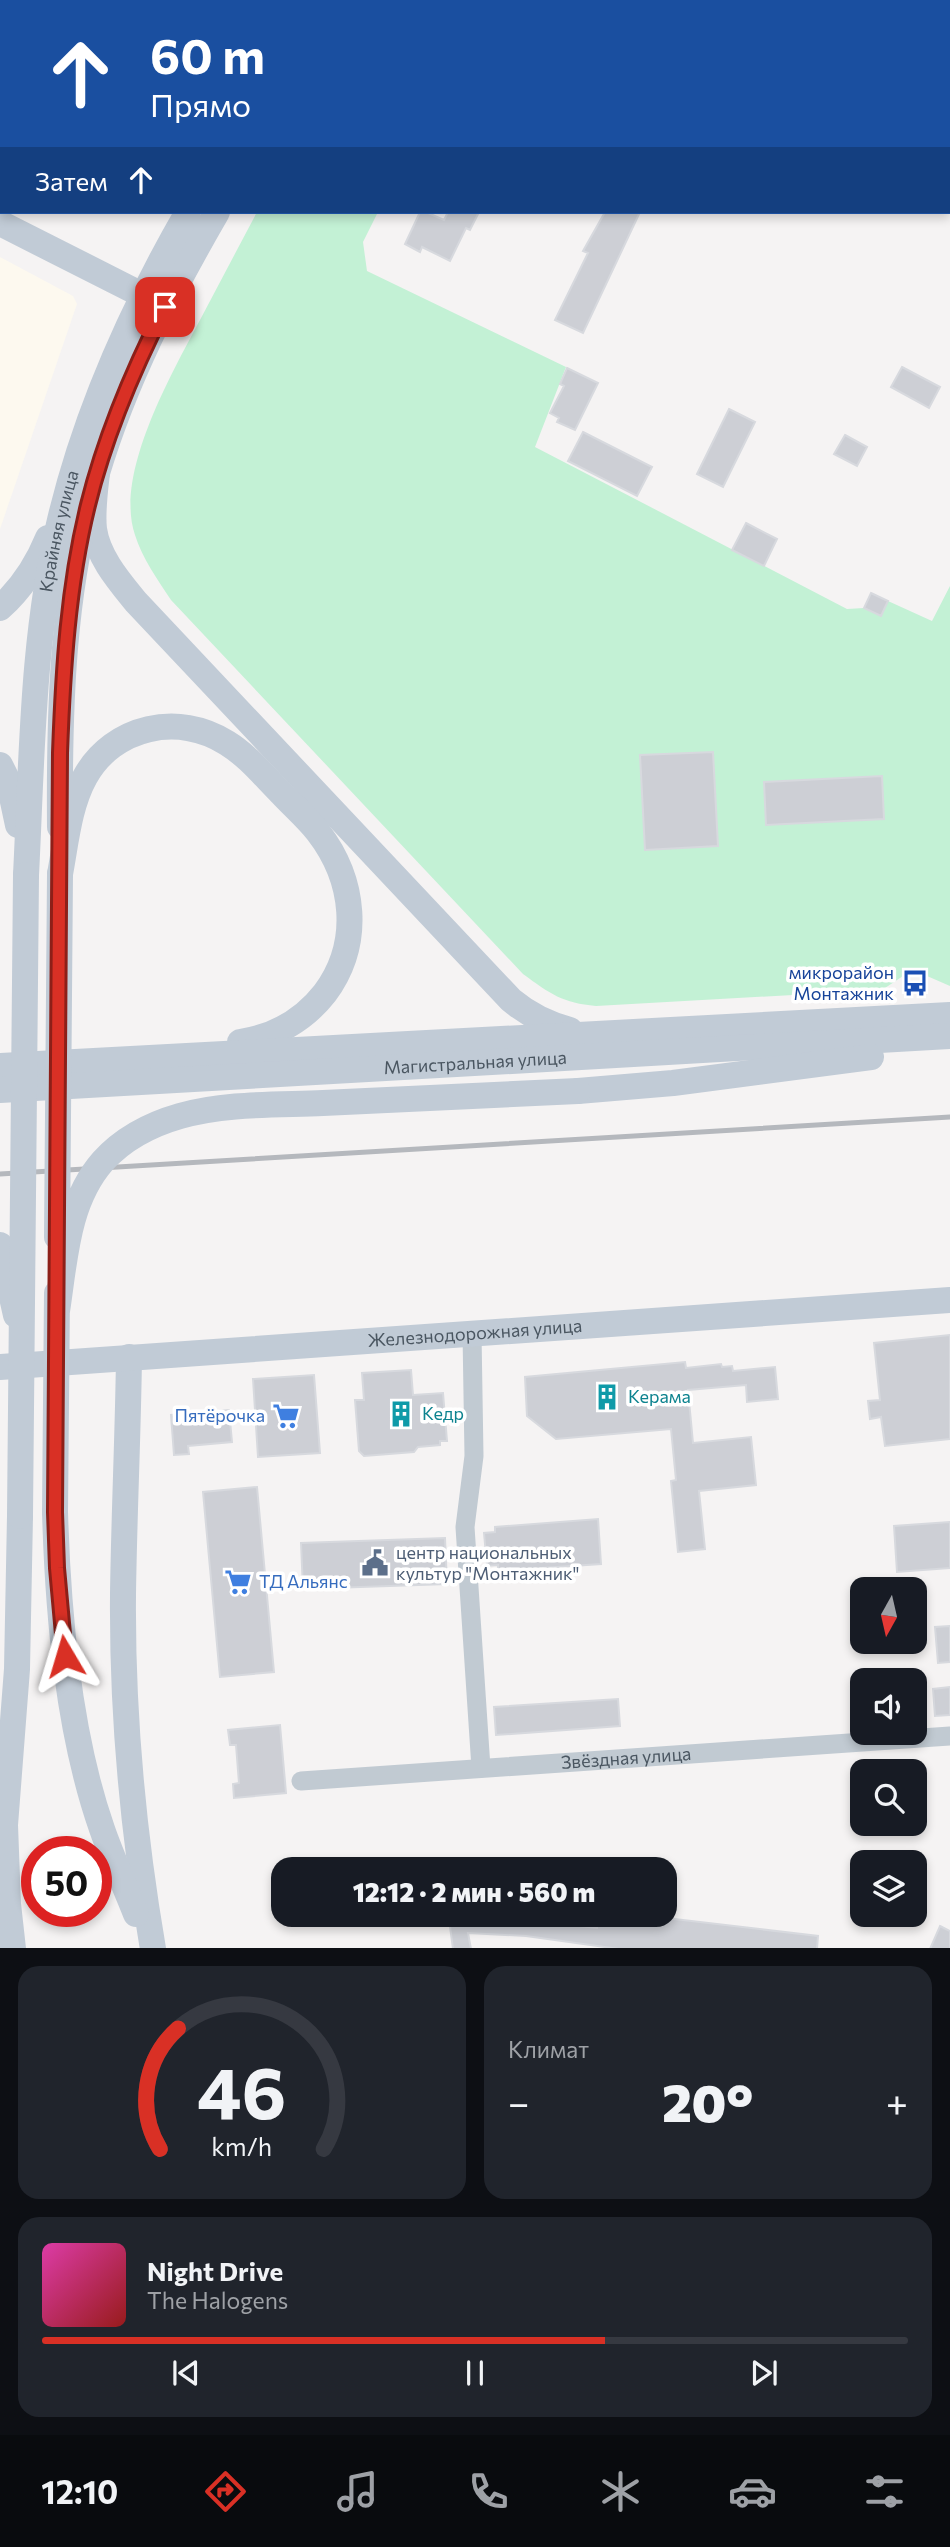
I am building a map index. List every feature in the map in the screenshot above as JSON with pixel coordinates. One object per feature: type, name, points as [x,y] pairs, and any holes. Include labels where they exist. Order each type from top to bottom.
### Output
[{"type":"main road","name":"Крайняя улица","points":[[26,875],[41,643],[54,552],[85,468],[122,401],[154,301],[187,214]]},
{"type":"main road","name":"Крайняя улица","points":[[154,301],[216,214]]},
{"type":"main road","points":[[0,223],[154,301]]},
{"type":"main road","name":"Крайняя улица","points":[[60,874],[60,753],[66,643],[85,468]]},
{"type":"main road","points":[[0,608],[12,597],[37,562],[85,468]]},
{"type":"main road","points":[[85,468],[98,544],[112,570],[136,602],[511,1000],[545,1023],[596,1034]]},
{"type":"main road","points":[[94,1061],[160,1049],[258,1039],[286,1027],[318,1001],[341,968],[349,938],[348,897],[342,873],[317,832],[253,764],[226,742],[206,732],[164,726],[145,730],[119,741],[98,759],[85,777],[76,799],[60,874],[55,1512],[62,1634],[86,1769],[102,1828],[151,1948]]},
{"type":"main road","points":[[0,765],[9,783],[16,808],[26,875],[17,1668],[5,1825],[8,1904],[13,1948]]},
{"type":"main road","name":"Магистральная улица","points":[[0,1066],[950,1015]]},
{"type":"main road","name":"Магистральная улица","points":[[0,1090],[950,1037]]},
{"type":"main road","points":[[57,1311],[68,1238],[82,1194],[104,1161],[132,1138],[154,1125],[182,1115],[243,1107],[578,1091],[729,1076],[950,1045]]},
{"type":"main road","points":[[0,1245],[20,1335]]},
{"type":"main road","name":"Железнодорожная улица","points":[[0,1367],[950,1300]]},
{"type":"main road","points":[[129,1357],[123,1598],[126,1701],[140,1870],[151,1948]]},
{"type":"main road","points":[[0,1923],[5,1948]]},
{"type":"street","points":[[472,1333],[474,1456],[466,1527],[481,1768]]},
{"type":"street","name":"Звёздная улица","points":[[301,1781],[950,1736]]},
{"type":"shaded area","points":[[0,257],[73,296],[77,304],[0,529]]},
{"type":"green space","points":[[256,214],[377,214],[363,242],[367,271],[566,367],[535,447],[847,609],[864,608],[881,616],[888,601],[932,621],[950,586],[950,986],[927,976],[903,976],[882,990],[596,1006],[574,1003],[557,996],[523,974],[171,600],[146,560],[135,535],[131,510],[132,483],[149,424],[188,342]]},
{"type":"building","points":[[419,214],[430,214],[444,220],[447,214],[478,214],[470,230],[466,228],[450,261],[422,247],[420,252],[405,244]]},
{"type":"building","points":[[604,214],[639,214],[583,333],[555,320],[588,253],[583,251]]},
{"type":"building","points":[[902,367],[940,387],[929,408],[891,387]]},
{"type":"building","points":[[567,368],[598,383],[575,430],[557,422],[559,418],[550,413],[564,386],[560,384]]},
{"type":"building","points":[[729,409],[755,422],[723,487],[697,474]]},
{"type":"building","points":[[583,432],[652,467],[637,496],[568,461]]},
{"type":"building","points":[[845,435],[867,447],[857,466],[834,454]]},
{"type":"building","points":[[746,523],[777,539],[764,566],[732,550]]},
{"type":"building","points":[[871,593],[888,601],[881,616],[864,608]]},
{"type":"building","points":[[713,752],[718,846],[645,850],[640,755]]},
{"type":"building","points":[[882,776],[884,819],[766,825],[764,782]]},
{"type":"building","points":[[950,1335],[950,1439],[885,1446],[881,1417],[870,1419],[868,1401],[880,1400],[874,1343]]},
{"type":"building","points":[[685,1362],[686,1368],[721,1364],[722,1367],[732,1366],[733,1371],[775,1367],[778,1399],[747,1402],[746,1385],[688,1390],[693,1443],[751,1437],[756,1485],[699,1491],[705,1549],[678,1552],[671,1481],[676,1480],[671,1429],[556,1439],[527,1416],[525,1377]]},
{"type":"building","name":"Кедр","points":[[411,1370],[413,1395],[443,1393],[447,1441],[440,1441],[440,1445],[418,1447],[414,1452],[364,1456],[359,1451],[355,1400],[364,1400],[362,1373]]},
{"type":"building","name":"Пятёрочка","points":[[314,1375],[320,1453],[258,1457],[253,1379]]},
{"type":"building","points":[[229,1410],[232,1442],[188,1446],[189,1454],[174,1455],[171,1415]]},
{"type":"building","name":"ТД Альянс","points":[[257,1487],[274,1672],[220,1677],[203,1492]]},
{"type":"building","points":[[598,1519],[601,1564],[498,1571],[498,1565],[487,1566],[484,1533],[495,1532],[495,1527]]},
{"type":"building","points":[[950,1522],[950,1568],[897,1572],[894,1526]]},
{"type":"building","points":[[445,1538],[447,1584],[303,1589],[301,1543]]},
{"type":"building","points":[[950,1626],[950,1662],[938,1663],[935,1627]]},
{"type":"building","points":[[950,1687],[950,1715],[935,1716],[933,1689]]},
{"type":"building","points":[[618,1699],[620,1726],[496,1735],[494,1707]]},
{"type":"building","points":[[280,1725],[286,1793],[234,1798],[233,1784],[239,1783],[236,1745],[230,1745],[228,1730]]},
{"type":"building","points":[[677,1919],[818,1936],[817,1948],[612,1948],[526,1936],[468,1933],[471,1948],[453,1948],[450,1927],[677,1927]]},
{"type":"building","points":[[940,1926],[950,1931],[950,1948],[930,1948]]},
{"type":"railway","points":[[0,1174],[950,1117]]},
{"type":"place","name":"микрорайон Монтажник","points":[[915,983]]},
{"type":"place","name":"Керама","points":[[607,1397]]},
{"type":"place","name":"Кедр","points":[[401,1414]]},
{"type":"place","name":"Пятёрочка","points":[[286,1416]]},
{"type":"place","name":"центр национальных культур \"Монтажник\"","points":[[375,1563]]},
{"type":"place","name":"ТД Альянс","points":[[238,1582]]},
{"type":"route","points":[[65,1656],[55,1512],[62,696],[76,568],[88,506],[110,432],[165,307]]}]
